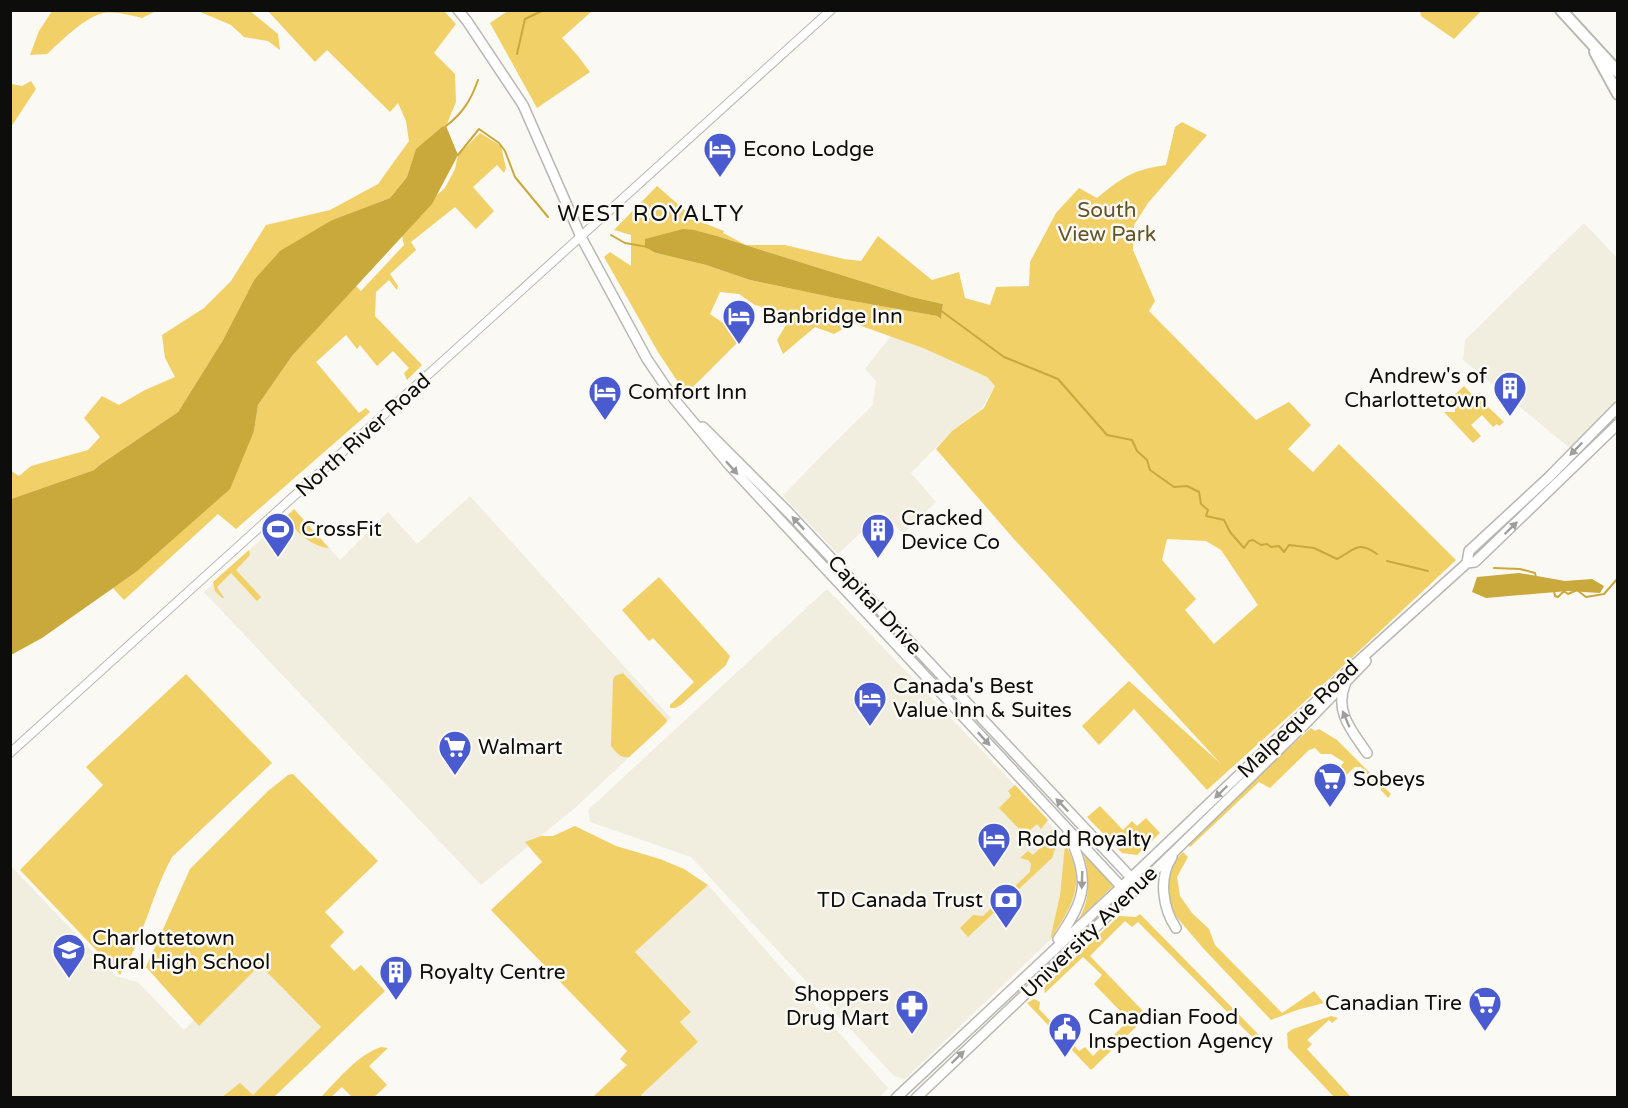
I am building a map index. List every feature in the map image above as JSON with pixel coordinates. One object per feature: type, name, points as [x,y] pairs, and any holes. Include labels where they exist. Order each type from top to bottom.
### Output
[{"type":"highway","points":[[1561,10],[1617,72]]},
{"type":"highway","points":[[1591,44],[1617,94]]},
{"type":"main road","name":"Capital Drive","points":[[458,10],[523,105],[581,237],[647,359],[674,399],[730,466],[1130,895]]},
{"type":"main road","name":"North River Road","points":[[10,753],[831,10]]},
{"type":"main road","name":"Capital Drive","points":[[681,407],[722,444],[772,496],[1139,886]]},
{"type":"main road","name":"Malpeque Road","points":[[1467,563],[1469,551],[1549,477],[1617,407]]},
{"type":"main road","name":"Malpeque Road","points":[[1131,878],[1385,636],[1467,563],[1475,562],[1617,424]]},
{"type":"main road","name":"University Avenue","points":[[916,1098],[1130,895],[1347,682],[1385,636]]},
{"type":"main road","points":[[1347,682],[1342,691],[1345,721],[1367,753]]},
{"type":"main road","points":[[1047,955],[1070,923],[1081,896],[1082,865],[1065,826]]},
{"type":"main road","points":[[1176,928],[1166,909],[1165,869],[1175,853],[1193,833]]},
{"type":"main road","name":"University Avenue","points":[[896,1098],[1131,878]]},
{"type":"shaded area","points":[[446,126],[458,155],[432,204],[292,356],[258,405],[254,431],[230,489],[136,572],[42,638],[11,655],[11,499],[94,470],[178,412],[223,340],[254,280],[280,251],[332,220],[390,198],[407,177],[416,149]]},
{"type":"shaded area","points":[[1584,223],[1617,258],[1617,404],[1572,450],[1463,360],[1465,340]]},
{"type":"shaded area","points":[[683,229],[720,237],[912,297],[943,304],[941,319],[937,316],[750,280],[706,265],[656,253],[645,247],[645,239]]},
{"type":"shaded area","points":[[891,336],[987,377],[995,386],[982,408],[952,431],[911,473],[936,502],[903,534],[883,512],[838,554],[783,496],[873,405],[876,381],[865,369]]},
{"type":"shaded area","points":[[470,496],[671,718],[576,807],[481,885],[204,592],[294,509],[340,560],[388,512],[417,544]]},
{"type":"shaded area","points":[[1519,573],[1565,581],[1592,579],[1604,586],[1600,593],[1568,591],[1486,598],[1472,592],[1477,577]]},
{"type":"shaded area","points":[[827,589],[1015,785],[1065,844],[1060,895],[1050,940],[905,1079],[894,1076],[691,857],[590,822],[588,810]]},
{"type":"shaded area","name":"Charlottetown Rural High School","points":[[10,865],[116,976],[138,982],[184,1030],[194,1020],[200,1025],[260,965],[321,1027],[253,1097],[11,1097]]},
{"type":"shaded area","points":[[708,885],[888,1088],[879,1098],[643,1097],[641,1095],[698,1042],[680,1022],[691,1012],[635,952]]},
{"type":"green space","points":[[509,10],[592,11],[562,38],[590,72],[537,108],[490,23]]},
{"type":"green space","points":[[1420,10],[1481,11],[1454,39],[1421,16]]},
{"type":"green space","points":[[52,11],[156,11],[142,18],[127,14],[100,14],[79,26],[47,54],[30,55],[39,31]]},
{"type":"green space","points":[[198,11],[250,11],[278,34],[280,50],[268,41],[244,37],[231,25]]},
{"type":"green space","points":[[268,11],[444,11],[456,24],[434,53],[455,74],[456,102],[446,126],[416,150],[407,177],[390,198],[332,220],[254,280],[223,340],[178,412],[94,470],[11,499],[10,470],[19,476],[31,466],[88,450],[100,437],[84,418],[102,396],[119,405],[175,377],[165,358],[162,335],[204,308],[231,281],[266,225],[330,210],[378,184],[409,141],[406,121],[398,103],[390,112],[327,50],[315,62]]},
{"type":"green space","points":[[31,81],[36,89],[11,127],[11,84],[22,86]]},
{"type":"green space","name":"South View Park","points":[[1182,122],[1207,135],[1148,203],[1134,225],[1133,250],[1155,301],[1149,311],[1256,420],[1289,402],[1311,425],[1288,449],[1313,472],[1339,444],[1456,560],[1207,790],[1134,709],[1099,745],[1082,726],[1129,681],[1221,764],[1013,538],[936,449],[952,431],[984,408],[995,386],[987,377],[923,348],[853,323],[834,334],[815,327],[783,354],[777,340],[792,315],[755,305],[739,294],[720,292],[710,314],[743,337],[686,394],[658,352],[604,257],[610,252],[631,266],[631,235],[614,230],[657,186],[696,220],[724,231],[723,233],[746,245],[785,245],[861,261],[878,236],[932,280],[959,272],[965,298],[990,305],[996,287],[1029,286],[1030,262],[1056,213],[1079,188],[1097,198],[1128,176],[1145,169],[1166,165],[1175,127]],"holes":[[[720,237],[912,297],[943,304],[941,319],[937,316],[750,280],[706,265],[656,253]],[[1167,539],[1206,541],[1221,550],[1258,605],[1214,644],[1185,610],[1196,599],[1162,560]]]},
{"type":"green space","points":[[480,133],[501,146],[506,168],[504,173],[497,165],[473,187],[494,211],[476,229],[455,207],[411,242],[416,250],[390,274],[398,286],[397,290],[389,280],[376,292],[375,316],[422,365],[407,380],[404,373],[409,368],[393,351],[377,366],[360,345],[357,349],[346,335],[316,362],[359,413],[366,408],[370,412],[236,529],[218,514],[124,600],[113,588],[136,572],[254,431],[258,405],[292,356],[356,286],[361,291],[404,245],[400,227],[445,188],[455,169],[458,155]]},
{"type":"green space","points":[[1464,386],[1477,400],[1482,402],[1484,407],[1486,405],[1504,422],[1493,427],[1482,415],[1471,425],[1481,436],[1473,443],[1444,412],[1455,412],[1455,406],[1444,405]]},
{"type":"green space","points":[[294,509],[329,548],[304,538],[294,527],[288,515]]},
{"type":"green space","points":[[249,550],[250,555],[236,570],[261,597],[257,601],[231,573],[217,587],[224,598],[222,598],[215,591],[213,582]]},
{"type":"green space","points":[[659,577],[730,656],[726,665],[675,708],[670,708],[670,705],[694,682],[653,638],[649,641],[622,610]]},
{"type":"green space","points":[[623,673],[667,720],[629,757],[619,755],[611,746],[613,680],[615,676]]},
{"type":"green space","points":[[186,674],[272,763],[172,857],[158,886],[135,947],[120,975],[20,870],[103,785],[86,767]]},
{"type":"green space","points":[[1311,728],[1315,731],[1319,729],[1337,740],[1391,794],[1388,798],[1361,767],[1355,767],[1343,778],[1337,771],[1344,762],[1331,754],[1321,754],[1315,748],[1309,750],[1270,788],[1259,782],[1190,847],[1188,845],[1274,761]]},
{"type":"green space","points":[[293,774],[378,861],[325,912],[344,932],[330,946],[354,971],[361,965],[385,991],[274,1097],[222,1097],[240,1083],[253,1095],[321,1027],[260,965],[199,1026],[146,967],[190,869],[268,791],[288,775]]},
{"type":"green space","points":[[1015,785],[1048,820],[1041,829],[1037,824],[1025,835],[999,808],[1011,796],[1008,791]]},
{"type":"green space","points":[[1100,806],[1123,830],[1132,821],[1137,826],[1146,818],[1160,833],[1137,855],[1122,853],[1087,817]]},
{"type":"green space","points":[[575,826],[616,846],[684,869],[708,885],[635,952],[691,1012],[680,1022],[698,1042],[641,1095],[643,1097],[593,1097],[627,1065],[620,1059],[627,1051],[491,910],[542,862],[525,842],[541,836],[553,836]]},
{"type":"green space","points":[[1055,829],[1058,841],[1052,858],[968,937],[960,928],[973,915],[983,916],[1030,872],[1031,864],[1028,860],[1020,858],[1028,851],[1033,855],[1050,838],[1047,834]]},
{"type":"green space","points":[[1065,844],[1072,858],[1076,882],[1070,905],[1050,940],[1060,895]]},
{"type":"green space","points":[[1083,852],[1114,885],[1078,920],[1085,904],[1088,887]]},
{"type":"green space","points":[[1183,852],[1188,857],[1177,877],[1180,896],[1192,913],[1209,929],[1215,945],[1282,1013],[1314,991],[1324,1003],[1271,1020],[1203,948],[1171,908],[1168,879],[1172,863]]},
{"type":"green space","points":[[1140,914],[1260,1036],[1256,1041],[1138,922],[1132,927],[1125,921],[1090,956],[1145,1013],[1137,1026],[1091,1070],[1027,1003],[1034,999],[1040,1002],[1039,1009],[1079,1051],[1085,1047],[1093,1056],[1129,1020],[1094,984],[1102,975],[1083,957],[1045,993],[1044,987],[1119,916],[1136,917]]},
{"type":"green space","points":[[1331,1016],[1338,1018],[1332,1023],[1329,1020],[1307,1040],[1312,1044],[1307,1049],[1350,1096],[1348,1097],[1334,1097],[1288,1048],[1287,1033]]},
{"type":"green space","points":[[381,1047],[388,1048],[369,1066],[387,1085],[374,1097],[352,1097],[342,1087],[331,1097],[321,1097],[356,1062]]},
{"type":"waterway","points":[[517,54],[525,19],[544,10]]},
{"type":"waterway","points":[[446,126],[466,106],[478,80]]},
{"type":"waterway","points":[[458,155],[479,129],[499,143],[505,151],[515,177],[548,217]]},
{"type":"waterway","points":[[611,235],[625,243],[648,247]]},
{"type":"waterway","points":[[940,310],[1004,357],[1058,379],[1107,435],[1132,440],[1137,451],[1147,460],[1150,470],[1174,487],[1187,486],[1199,492],[1201,504],[1208,510],[1206,516],[1224,520],[1230,532],[1244,548],[1249,541],[1253,540],[1261,545],[1279,546],[1284,552],[1289,545],[1314,548],[1337,559],[1360,547],[1377,554]]},
{"type":"waterway","points":[[1387,561],[1428,571]]},
{"type":"waterway","points":[[1494,568],[1520,569],[1535,573],[1536,578]]},
{"type":"waterway","points":[[1554,591],[1555,596],[1558,597],[1564,591],[1568,594],[1577,590],[1586,597],[1604,594],[1618,578]]},
{"type":"place","name":"Econo Lodge","points":[[720,178]]},
{"type":"place","name":"Banbridge Inn","points":[[739,345]]},
{"type":"place","name":"Andrew's of Charlottetown","points":[[1510,417]]},
{"type":"place","name":"Comfort Inn","points":[[605,421]]},
{"type":"place","name":"CrossFit","points":[[278,558]]},
{"type":"place","name":"Cracked Device Co","points":[[878,559]]},
{"type":"place","name":"Canada's Best Value Inn & Suites","points":[[870,727]]},
{"type":"place","name":"Walmart","points":[[455,776]]},
{"type":"place","name":"Sobeys","points":[[1330,808]]},
{"type":"place","name":"Rodd Royalty","points":[[994,868]]},
{"type":"place","name":"TD Canada Trust","points":[[1006,929]]},
{"type":"place","name":"Charlottetown Rural High School","points":[[69,979]]},
{"type":"place","name":"Royalty Centre","points":[[396,1001]]},
{"type":"place","name":"Canadian Tire","points":[[1485,1032]]},
{"type":"place","name":"Shoppers Drug Mart","points":[[912,1035]]},
{"type":"place","name":"Canadian Food Inspection Agency","points":[[1065,1058]]},
{"type":"district","name":"WEST ROYALTY","points":[[651,213]]}]
